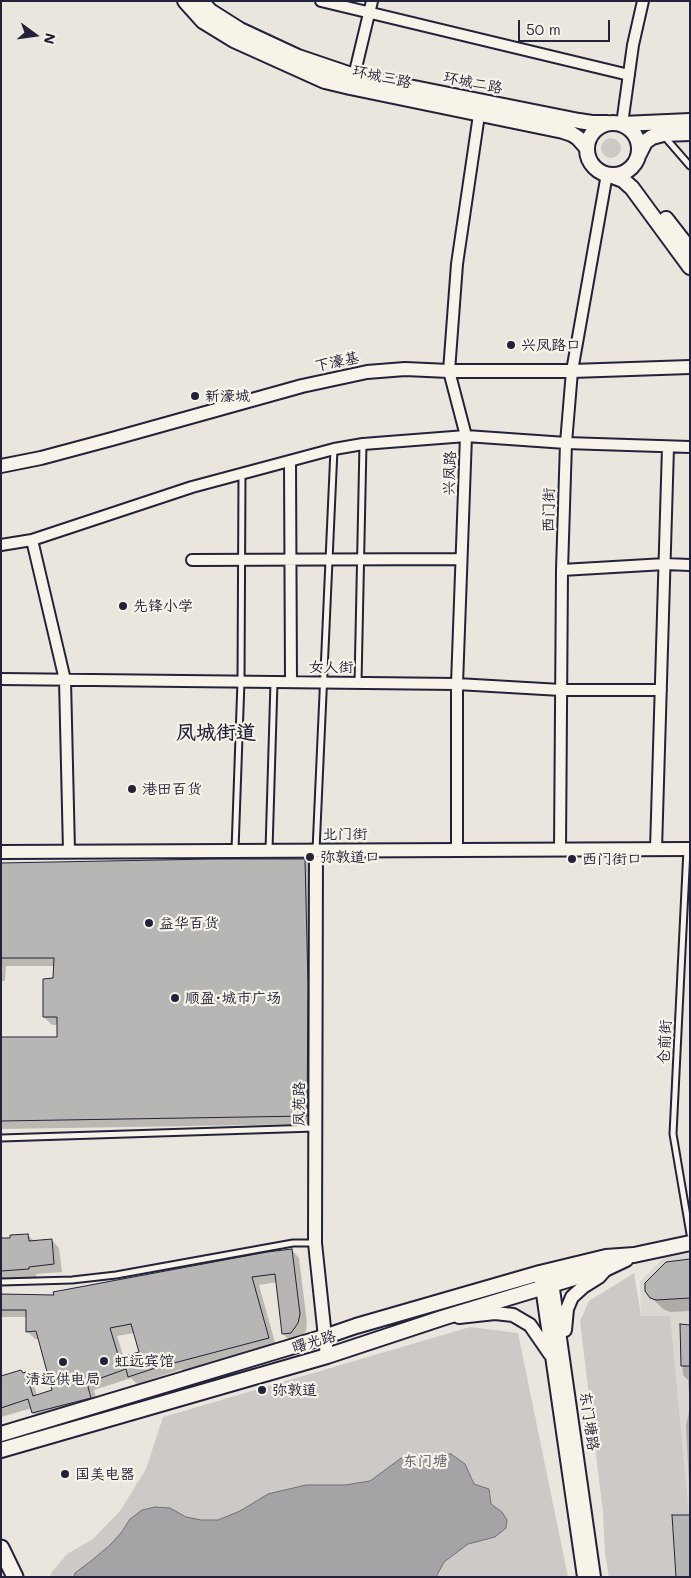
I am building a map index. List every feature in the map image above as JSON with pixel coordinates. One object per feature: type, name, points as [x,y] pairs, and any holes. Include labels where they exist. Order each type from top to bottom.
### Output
[{"type":"main road","name":"环城三路","points":[[185,1],[203,21],[234,40],[325,80],[350,87],[480,108],[572,134],[587,148]]},
{"type":"main road","name":"环城二路","points":[[201,1],[210,11],[240,30],[298,57],[354,76],[480,108],[592,123],[607,123]]},
{"type":"main road","points":[[690,122],[607,123],[600,126],[588,138],[587,148],[588,157],[592,165],[599,171],[623,180],[632,188],[690,267]]},
{"type":"main road","points":[[622,124],[634,132],[639,146],[635,171],[639,184],[690,250]]},
{"type":"main road","points":[[607,174],[616,175],[632,167],[645,142],[652,137],[663,134],[690,133]]},
{"type":"main road","name":"曙光路","points":[[1,1434],[356,1326],[545,1272],[606,1257],[634,1255],[690,1243]]},
{"type":"main road","name":"曙光路","points":[[1,1450],[327,1356],[442,1318],[608,1268],[634,1255]]},
{"type":"main road","points":[[1,1462],[19,1445]]},
{"type":"main road","points":[[1,1548],[15,1577]]},
{"type":"street","points":[[321,1],[628,75]]},
{"type":"street","points":[[354,76],[372,1]]},
{"type":"street","points":[[622,124],[633,45],[643,1]]},
{"type":"street","name":"兴凤路","points":[[457,850],[457,684],[466,436],[449,371],[457,264],[480,108]]},
{"type":"street","name":"西门街","points":[[560,849],[562,570],[566,443],[572,371],[607,174]]},
{"type":"street","name":"下濠基","points":[[1,466],[41,458],[302,386],[367,372],[405,369],[572,371],[690,367]]},
{"type":"street","points":[[1,545],[32,540],[192,487],[334,449],[363,444],[466,436],[566,443],[690,447]]},
{"type":"street","points":[[656,849],[668,446]]},
{"type":"street","points":[[290,461],[291,682]]},
{"type":"street","points":[[32,540],[65,680],[69,851]]},
{"type":"street","points":[[192,560],[462,559]]},
{"type":"street","points":[[562,570],[665,564],[690,565]]},
{"type":"street","name":"女人街","points":[[1,680],[358,682],[457,684],[561,690],[661,690]]},
{"type":"street","name":"北门街","points":[[1,852],[688,849]]},
{"type":"street","name":"凤苑路","points":[[316,850],[315,1242],[327,1356]]},
{"type":"street","points":[[558,1358],[570,1302],[577,1292],[599,1277],[608,1268]]},
{"type":"street","name":"东门塘路","points":[[545,1272],[558,1358],[584,1577]]},
{"type":"street","points":[[442,1318],[495,1313],[513,1314],[530,1325],[558,1358]]},
{"type":"street","name":"东门塘路","points":[[558,1358],[594,1577]]},
{"type":"lane","points":[[663,134],[690,166]]},
{"type":"lane","points":[[358,682],[363,444]]},
{"type":"lane","points":[[316,850],[334,449]]},
{"type":"lane","points":[[235,850],[241,681],[242,474]]},
{"type":"lane","points":[[269,850],[274,682]]},
{"type":"lane","name":"仓前街","points":[[688,849],[673,1134],[690,1234]]},
{"type":"lane","points":[[1,1138],[315,1128]]},
{"type":"lane","points":[[1,1282],[72,1280],[116,1276],[294,1243],[315,1242]]},
{"type":"shaded area","points":[[690,1252],[690,1577],[676,1577],[672,1515],[670,1317],[641,1316],[640,1282],[666,1255]]},
{"type":"shaded area","name":"东门塘","points":[[451,1454],[465,1464],[474,1484],[489,1489],[491,1504],[502,1512],[507,1520],[506,1528],[495,1537],[468,1544],[444,1562],[436,1577],[74,1577],[75,1573],[110,1545],[130,1519],[142,1510],[155,1507],[170,1508],[186,1517],[201,1520],[218,1520],[240,1511],[268,1494],[306,1485],[345,1485],[370,1481],[404,1456]]},
{"type":"green space","points":[[607,138],[615,138],[621,144],[621,152],[615,158],[607,158],[601,152],[601,144]]},
{"type":"green space","points":[[634,1273],[641,1316],[670,1316],[689,1515],[672,1515],[676,1577],[609,1577],[605,1554],[603,1513],[580,1321],[589,1301]]},
{"type":"green space","name":"东门塘","points":[[470,1327],[518,1333],[568,1577],[50,1577],[51,1573],[67,1554],[93,1539],[120,1511],[146,1469],[163,1417]]},
{"type":"building","name":"顺盈·城市广场","points":[[305,859],[308,984],[307,1116],[1,1121],[1,1037],[57,1037],[57,1017],[43,1017],[43,979],[53,978],[54,958],[1,958],[1,863]]},
{"type":"building","points":[[28,1234],[29,1241],[52,1239],[54,1264],[29,1267],[29,1269],[1,1271],[1,1238],[10,1238],[10,1235]]},
{"type":"building","points":[[292,1249],[300,1314],[298,1323],[291,1333],[282,1334],[275,1274],[252,1277],[269,1338],[174,1362],[128,1377],[126,1369],[87,1383],[91,1398],[32,1413],[28,1399],[1,1408],[1,1376],[21,1370],[23,1373],[26,1372],[33,1396],[52,1390],[36,1331],[26,1332],[26,1310],[1,1310],[1,1294],[54,1295],[53,1292]],"holes":[[[131,1324],[139,1352],[119,1358],[110,1328]]]},
{"type":"building","points":[[690,1259],[690,1298],[656,1300],[650,1298],[645,1291],[645,1283],[666,1262]]},
{"type":"building","points":[[680,1324],[690,1325],[690,1366],[681,1366]]},
{"type":"building","points":[[672,1515],[690,1515],[690,1577],[676,1577]]},
{"type":"place","name":"兴凤路口","points":[[511,345]]},
{"type":"place","name":"新濠城","points":[[195,396]]},
{"type":"place","name":"先锋小学","points":[[123,606]]},
{"type":"place","name":"港田百货","points":[[132,789]]},
{"type":"place","name":"弥敦道口","points":[[310,857]]},
{"type":"place","name":"西门街口","points":[[572,859]]},
{"type":"place","name":"益华百货","points":[[149,923]]},
{"type":"place","name":"顺盈·城市广场","points":[[175,998]]},
{"type":"place","name":"虹远宾馆","points":[[104,1361]]},
{"type":"place","name":"清远供电局","points":[[63,1362]]},
{"type":"place","name":"弥敦道","points":[[262,1390]]},
{"type":"place","name":"国美电器","points":[[65,1474]]},
{"type":"district","name":"凤城街道","points":[[216,733]]}]
